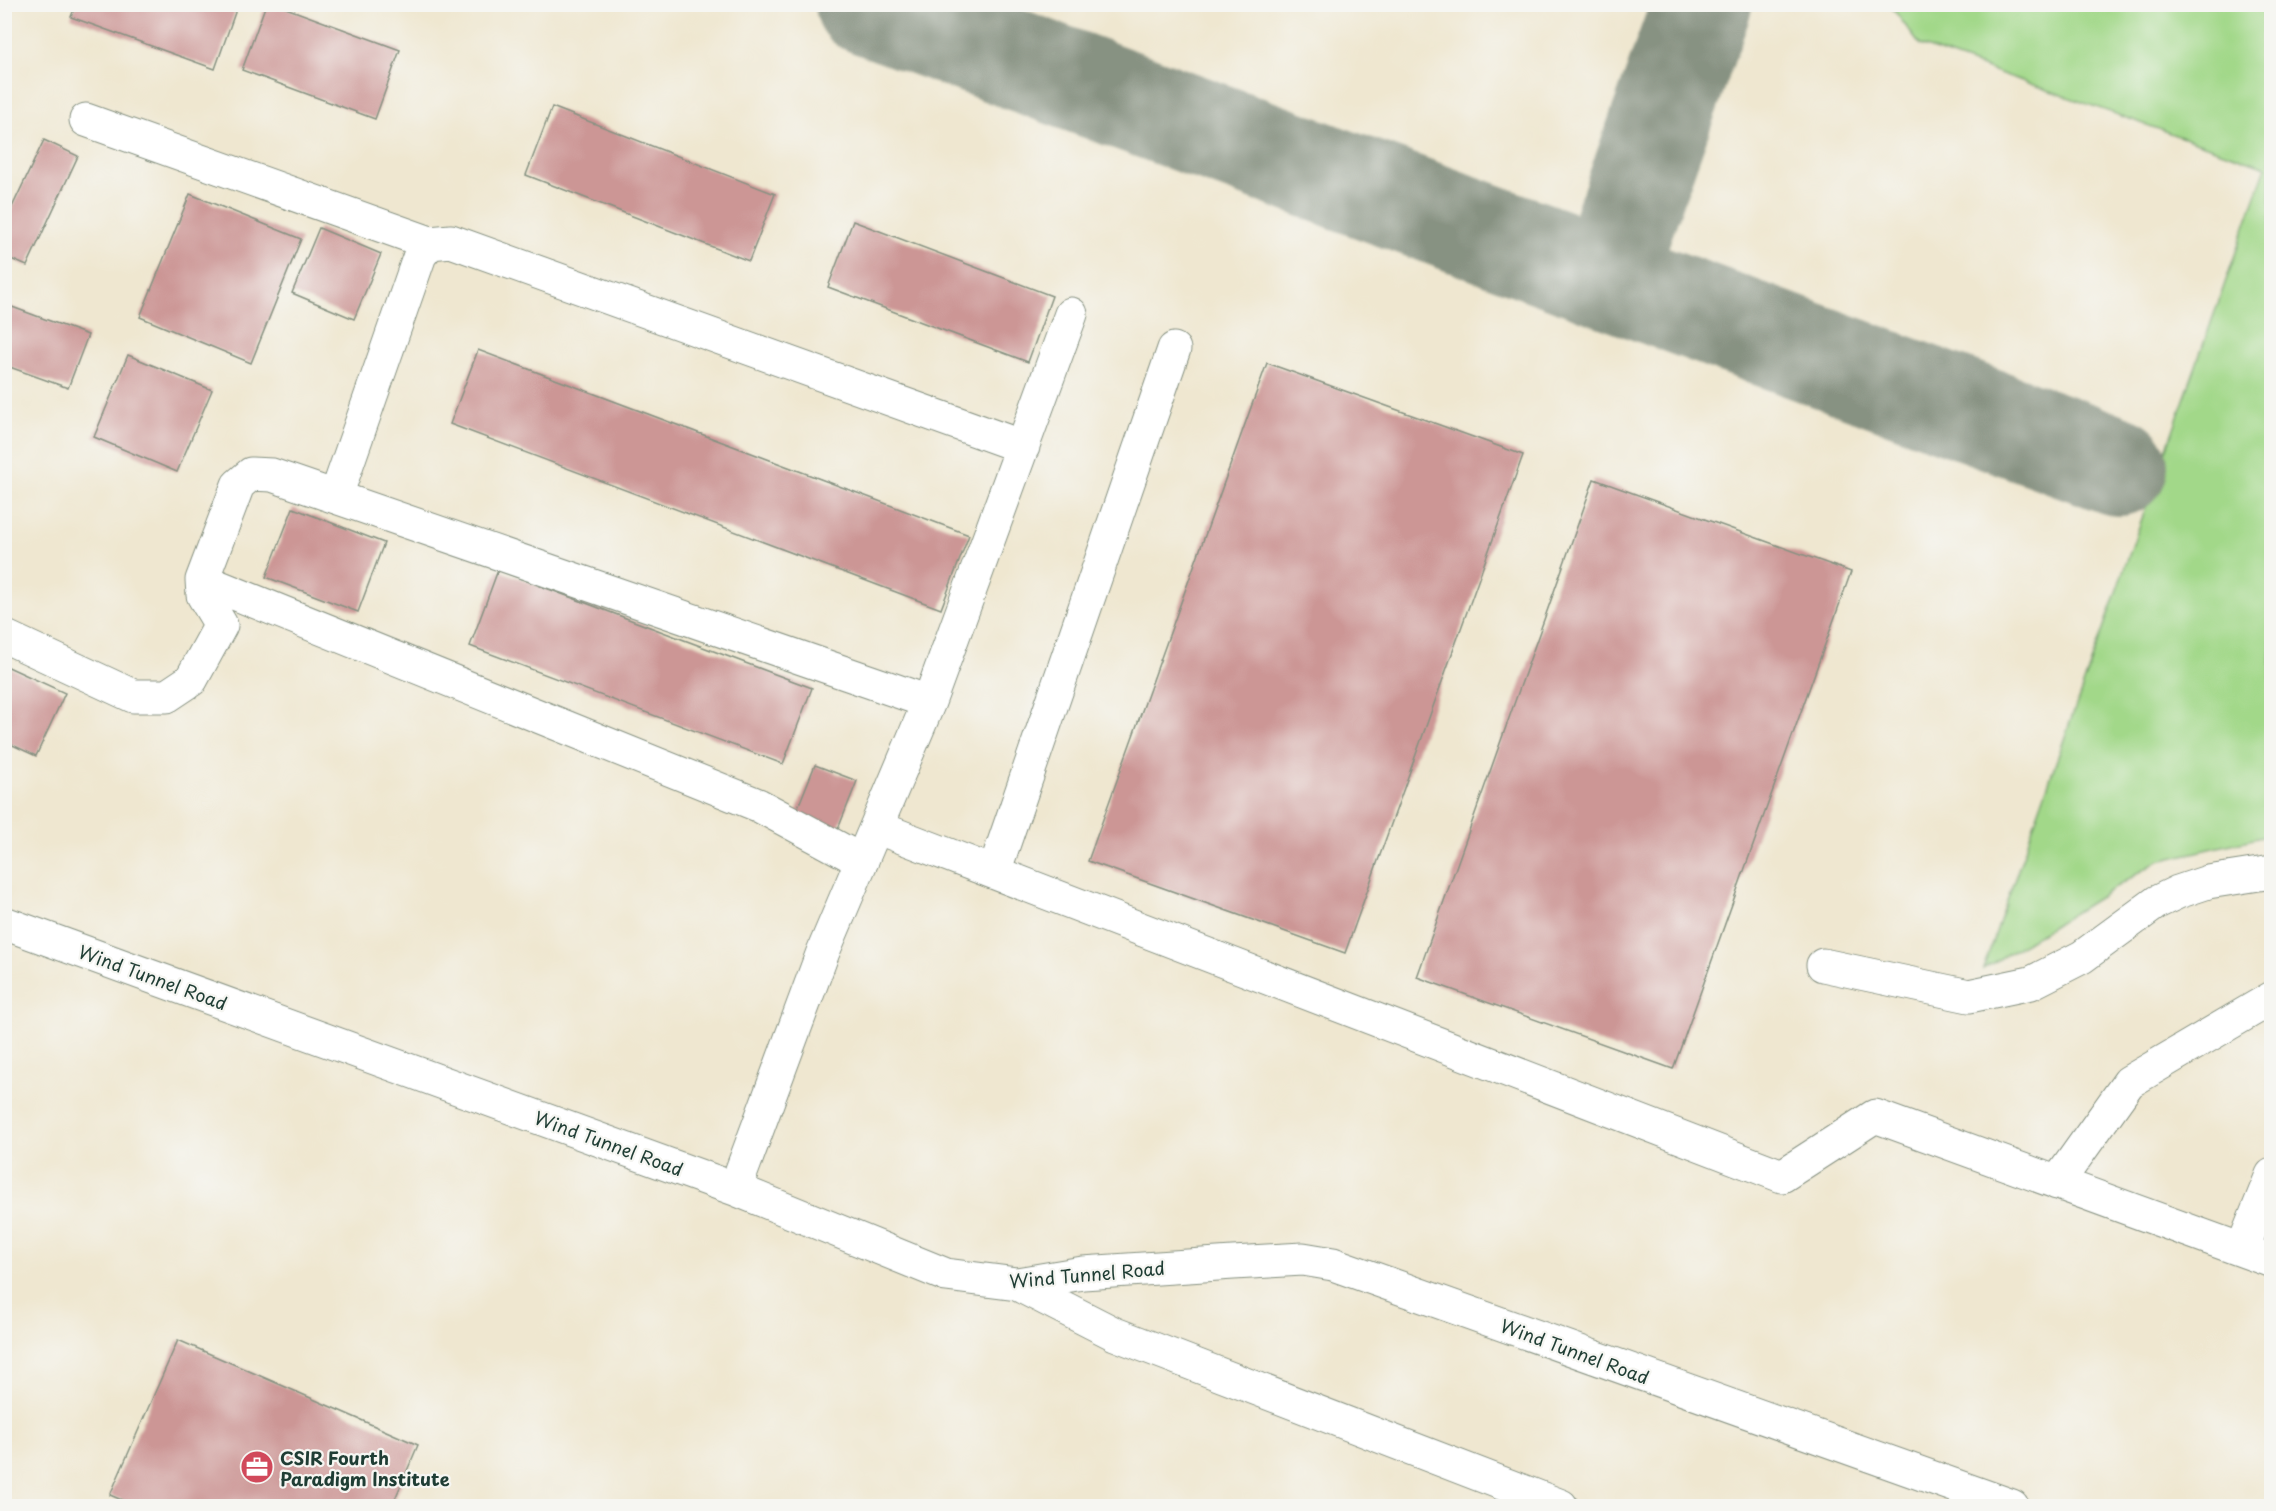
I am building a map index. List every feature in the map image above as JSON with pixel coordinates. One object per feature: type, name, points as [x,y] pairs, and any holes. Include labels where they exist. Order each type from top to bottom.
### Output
[{"type":"street","points":[[86,120],[430,243],[452,241],[1023,447]]},
{"type":"street","points":[[336,496],[420,255],[430,243]]},
{"type":"street","points":[[735,1189],[823,952],[928,702],[1071,314]]},
{"type":"street","points":[[994,872],[1174,349]]},
{"type":"street","points":[[4,636],[133,696],[167,696],[191,680],[221,625],[203,595],[202,580],[238,486],[251,474],[272,475],[928,702]]},
{"type":"street","points":[[202,580],[758,805],[862,861]]},
{"type":"street","points":[[876,826],[1782,1176],[1875,1116],[2257,1256],[2271,1174]]},
{"type":"street","points":[[1823,965],[1969,996],[2031,983],[2082,957],[2157,902],[2178,892],[2208,882],[2271,872]]},
{"type":"street","name":"Wind Tunnel Road","points":[[4,923],[735,1189],[946,1275],[1017,1284],[1083,1273],[1233,1263],[1303,1259],[1333,1264],[2012,1506]]},
{"type":"street","points":[[2057,1183],[2129,1082],[2271,998]]},
{"type":"street","points":[[1017,1284],[1115,1334],[1561,1506]]},
{"type":"green space","points":[[1890,5],[2271,5],[2271,835],[2158,861],[1983,969],[2266,167],[1920,45]]},
{"type":"building","points":[[4,4],[10,4],[5,19],[4,19]]},
{"type":"building","points":[[76,4],[238,4],[215,69],[71,17]]},
{"type":"building","points":[[266,4],[275,4],[400,50],[375,119],[242,70]]},
{"type":"building","points":[[552,107],[775,194],[749,261],[526,175]]},
{"type":"building","points":[[44,140],[78,156],[27,266],[4,256],[4,224]]},
{"type":"building","points":[[190,194],[301,239],[251,363],[140,317]]},
{"type":"building","points":[[853,221],[1052,296],[1028,362],[828,287]]},
{"type":"building","points":[[319,228],[381,254],[354,319],[292,293]]},
{"type":"building","points":[[4,304],[88,335],[68,388],[4,365]]},
{"type":"building","points":[[478,350],[969,535],[941,609],[450,424]]},
{"type":"building","points":[[128,355],[212,390],[177,472],[94,437]]},
{"type":"building","points":[[1267,363],[1523,455],[1345,953],[1088,861]]},
{"type":"building","points":[[1594,479],[1851,572],[1673,1069],[1417,977]]},
{"type":"building","points":[[293,508],[384,543],[358,612],[266,577]]},
{"type":"building","points":[[498,570],[812,688],[783,764],[470,646]]},
{"type":"building","points":[[4,665],[65,693],[36,756],[4,741]]},
{"type":"building","points":[[815,765],[857,781],[836,834],[794,817]]},
{"type":"building","points":[[178,1340],[418,1445],[392,1506],[136,1506],[110,1495]]},
{"type":"taxiway","points":[[865,4],[2118,466]]},
{"type":"taxiway","points":[[1605,277],[1702,4]]},
{"type":"place","name":"CSIR Fourth Paradigm Institute","points":[[257,1467]]}]
